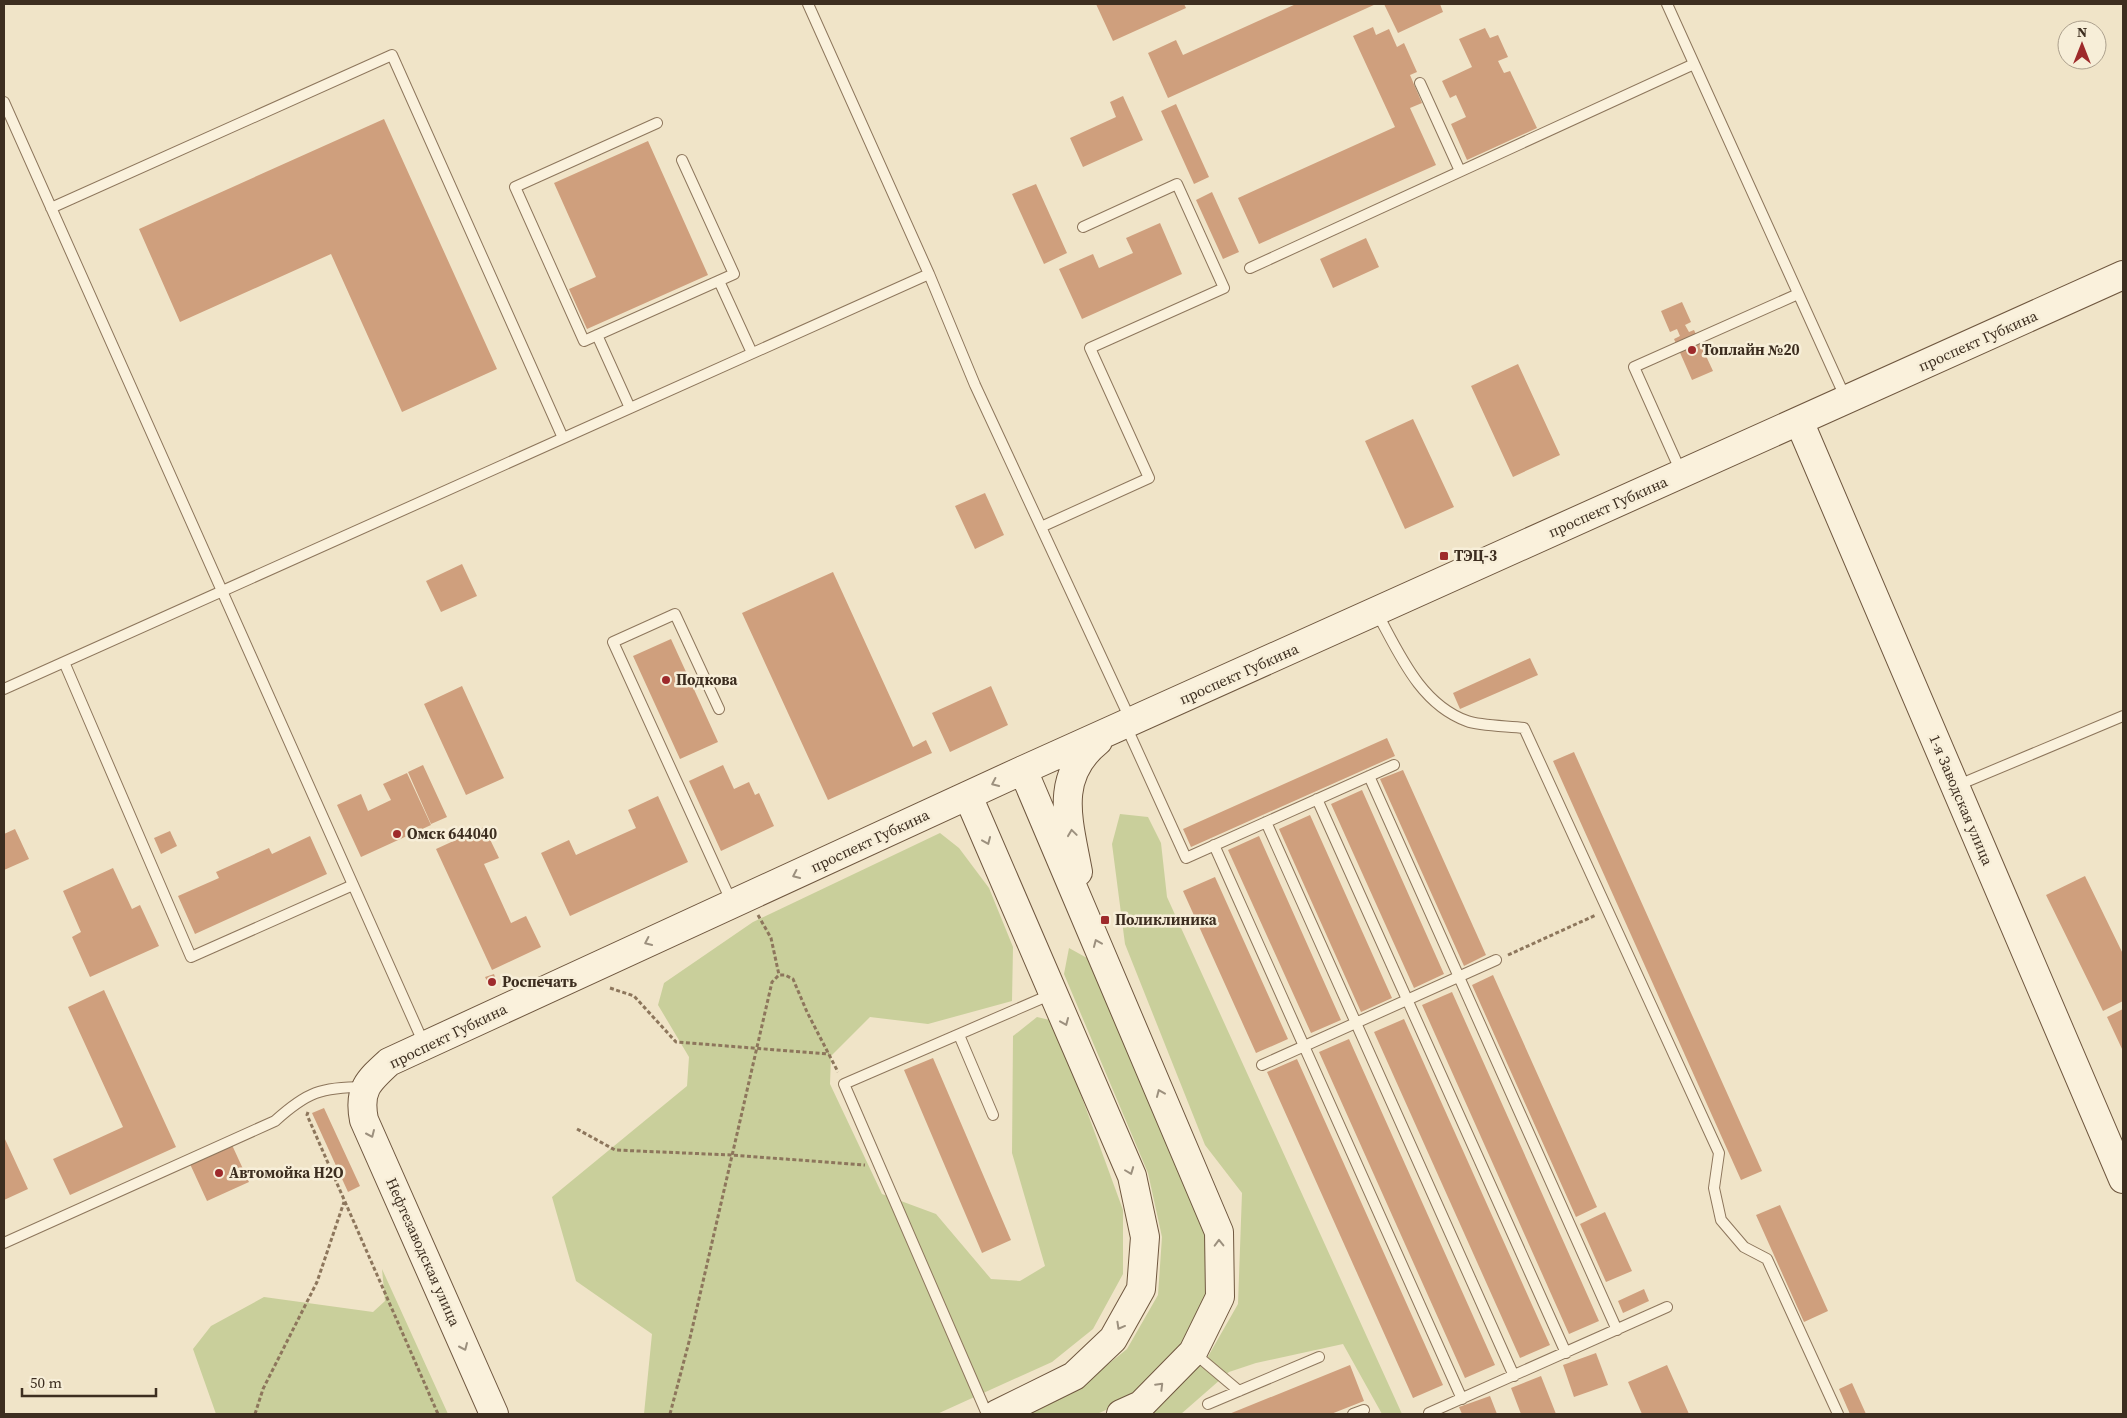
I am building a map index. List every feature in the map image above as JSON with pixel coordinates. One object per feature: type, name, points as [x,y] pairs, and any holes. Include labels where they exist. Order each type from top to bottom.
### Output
[{"type":"main road","name":"проспект Губкина","points":[[365,1087],[389,1062],[424,1045],[1023,770],[2123,275]]},
{"type":"main road","name":"1-я Заводская улица","points":[[1799,421],[2123,1179]]},
{"type":"main road","points":[[1085,916],[1069,812],[1069,781],[1083,753],[1123,726]]},
{"type":"main road","points":[[1023,770],[1219,1232],[1220,1297],[1193,1352],[1141,1405],[1121,1414]]},
{"type":"main road","points":[[968,796],[1132,1176],[1145,1237],[1141,1289],[1113,1339],[1074,1376],[997,1414]]},
{"type":"main road","name":"Нефтезаводская улица","points":[[365,1087],[361,1105],[364,1120],[494,1414]]},
{"type":"lane","points":[[808,4],[929,274],[975,385],[1041,527],[1123,726],[1186,858],[1394,765]]},
{"type":"lane","points":[[1667,4],[1846,400]]},
{"type":"lane","points":[[51,208],[392,55],[563,438]]},
{"type":"lane","points":[[1250,268],[1694,64]]},
{"type":"lane","points":[[1420,82],[1460,171]]},
{"type":"lane","points":[[4,102],[424,1045]]},
{"type":"lane","points":[[657,123],[514,187],[584,341],[734,274],[682,160]]},
{"type":"lane","points":[[1041,527],[1149,478],[1090,348],[1224,288],[1177,184],[1083,227]]},
{"type":"lane","points":[[4,689],[929,274]]},
{"type":"lane","points":[[719,281],[752,354]]},
{"type":"lane","points":[[1682,474],[1634,367],[1798,294]]},
{"type":"lane","points":[[597,335],[630,408]]},
{"type":"lane","points":[[1377,612],[1408,670],[1436,704],[1467,721],[1524,728],[1719,1153],[1714,1188],[1721,1220],[1744,1248],[1767,1259],[1838,1414]]},
{"type":"lane","points":[[719,709],[675,614],[612,642],[740,900]]},
{"type":"lane","points":[[64,662],[192,957],[354,885]]},
{"type":"lane","points":[[1955,787],[2123,716]]},
{"type":"lane","points":[[1369,776],[1617,1330]]},
{"type":"lane","points":[[1317,799],[1566,1353]]},
{"type":"lane","points":[[1266,822],[1514,1376]]},
{"type":"lane","points":[[1214,845],[1462,1399]]},
{"type":"lane","points":[[1262,1065],[1496,960]]},
{"type":"lane","points":[[987,1414],[844,1084],[1053,994]]},
{"type":"lane","points":[[959,1035],[994,1115]]},
{"type":"lane","points":[[4,1243],[275,1122],[294,1104],[314,1092],[340,1087],[365,1087]]},
{"type":"lane","points":[[1429,1414],[1448,1410],[1462,1399],[1667,1307]]},
{"type":"lane","points":[[1193,1352],[1239,1391]]},
{"type":"lane","points":[[1208,1404],[1319,1357]]},
{"type":"lane","points":[[1353,1414],[1364,1410]]},
{"type":"path","points":[[740,900],[772,938],[779,975]]},
{"type":"path","points":[[1496,960],[1608,910]]},
{"type":"path","points":[[670,1414],[690,1338],[772,982],[779,975],[785,975],[793,979],[807,1012],[844,1084]]},
{"type":"path","points":[[610,988],[634,996],[676,1042],[829,1054]]},
{"type":"path","points":[[314,1092],[307,1115],[438,1414]]},
{"type":"path","points":[[577,1130],[615,1150],[731,1155],[880,1166]]},
{"type":"path","points":[[255,1414],[263,1389],[316,1282],[344,1201]]},
{"type":"green space","points":[[1120,814],[1148,817],[1161,843],[1167,897],[1402,1414],[1382,1414],[1343,1344],[1256,1363],[1229,1372],[1181,1414],[1149,1414],[1206,1360],[1238,1304],[1242,1193],[1205,1145],[1125,944],[1112,844]]},
{"type":"green space","points":[[940,833],[959,848],[989,888],[1013,947],[1012,1001],[928,1024],[870,1017],[831,1056],[830,1084],[882,1194],[936,1214],[991,1279],[1020,1281],[1045,1266],[1012,1153],[1013,1036],[1037,1017],[1054,1021],[1123,1210],[1123,1274],[1093,1329],[1052,1362],[937,1414],[644,1414],[652,1334],[576,1281],[552,1197],[687,1086],[689,1057],[658,1005],[664,983],[753,922]]},
{"type":"green space","points":[[1069,948],[1096,963],[1209,1234],[1211,1298],[1185,1348],[1137,1396],[1097,1414],[1022,1414],[1081,1386],[1127,1349],[1158,1295],[1162,1237],[1148,1173],[1064,974]]},
{"type":"green space","points":[[382,1269],[448,1414],[216,1414],[193,1349],[211,1326],[264,1297],[373,1312],[385,1301]]},
{"type":"building","points":[[1096,4],[1184,4],[1186,8],[1113,41]]},
{"type":"building","points":[[1296,4],[1376,4],[1168,98],[1148,53],[1176,40],[1183,55]]},
{"type":"building","points":[[1384,4],[1440,4],[1443,12],[1398,33]]},
{"type":"building","points":[[1373,27],[1376,35],[1389,29],[1397,47],[1404,43],[1417,72],[1410,75],[1422,103],[1410,108],[1436,165],[1259,244],[1238,198],[1395,127],[1353,36]]},
{"type":"building","points":[[1485,28],[1490,38],[1498,35],[1508,57],[1498,61],[1504,73],[1510,71],[1537,128],[1467,160],[1451,124],[1466,117],[1456,95],[1450,98],[1442,81],[1472,67],[1459,39]]},
{"type":"building","points":[[1123,96],[1143,140],[1083,167],[1070,138],[1116,117],[1110,102]]},
{"type":"building","points":[[1176,104],[1209,177],[1194,184],[1161,111]]},
{"type":"building","points":[[384,119],[497,369],[402,412],[331,254],[180,322],[139,229]]},
{"type":"building","points":[[648,141],[708,275],[587,329],[569,289],[596,277],[554,183]]},
{"type":"building","points":[[1036,184],[1067,253],[1044,264],[1012,194]]},
{"type":"building","points":[[1212,192],[1239,252],[1223,259],[1196,200]]},
{"type":"building","points":[[1160,223],[1182,274],[1082,319],[1059,269],[1093,254],[1099,268],[1133,253],[1126,238]]},
{"type":"building","points":[[1366,238],[1379,267],[1333,288],[1320,259]]},
{"type":"building","points":[[1682,302],[1691,322],[1685,325],[1689,332],[1694,330],[1713,371],[1692,380],[1674,339],[1680,336],[1677,329],[1670,332],[1661,311]]},
{"type":"building","points":[[1518,364],[1560,455],[1513,477],[1471,386]]},
{"type":"building","points":[[1413,419],[1454,507],[1405,529],[1365,441]]},
{"type":"building","points":[[985,493],[1004,535],[975,549],[955,506]]},
{"type":"building","points":[[462,564],[477,596],[441,612],[426,581]]},
{"type":"building","points":[[833,572],[913,747],[926,740],[932,753],[828,800],[742,613]]},
{"type":"building","points":[[671,639],[718,742],[680,759],[633,656]]},
{"type":"building","points":[[1530,658],[1538,675],[1460,709],[1453,693]]},
{"type":"building","points":[[462,686],[504,778],[466,795],[424,704]]},
{"type":"building","points":[[991,686],[1008,725],[950,752],[932,713]]},
{"type":"building","points":[[1387,738],[1395,756],[1191,847],[1183,829]]},
{"type":"building","points":[[1574,752],[1762,1171],[1741,1180],[1553,761]]},
{"type":"building","points":[[423,765],[447,817],[431,824],[408,772]]},
{"type":"building","points":[[723,765],[734,789],[749,782],[755,795],[759,793],[774,826],[721,851],[689,781]]},
{"type":"building","points":[[1403,770],[1486,955],[1464,966],[1380,779]]},
{"type":"building","points":[[407,773],[431,825],[361,857],[337,805],[361,794],[368,811],[391,800],[383,784]]},
{"type":"building","points":[[1362,790],[1444,974],[1414,988],[1331,804]]},
{"type":"building","points":[[658,796],[688,862],[570,916],[541,853],[569,840],[576,855],[636,828],[628,810]]},
{"type":"building","points":[[1310,815],[1392,998],[1361,1012],[1279,829]]},
{"type":"building","points":[[484,827],[499,858],[484,864],[511,923],[526,916],[541,947],[492,970],[436,849]]},
{"type":"building","points":[[15,829],[29,859],[4,870],[4,834]]},
{"type":"building","points":[[170,831],[177,846],[161,854],[154,838]]},
{"type":"building","points":[[310,836],[327,874],[195,934],[178,896],[219,878],[216,872],[269,848],[272,854]]},
{"type":"building","points":[[1259,836],[1341,1020],[1311,1033],[1228,850]]},
{"type":"building","points":[[113,868],[132,909],[140,905],[159,946],[90,977],[72,937],[81,932],[63,891]]},
{"type":"building","points":[[2085,876],[2123,954],[2123,1001],[2103,1011],[2046,895]]},
{"type":"building","points":[[1215,877],[1288,1039],[1256,1053],[1183,891]]},
{"type":"building","points":[[494,974],[496,980],[488,983],[485,977]]},
{"type":"building","points":[[1493,975],[1597,1207],[1576,1217],[1472,985]]},
{"type":"building","points":[[104,990],[176,1147],[70,1195],[53,1159],[123,1127],[68,1007]]},
{"type":"building","points":[[1452,992],[1599,1321],[1569,1334],[1422,1005]]},
{"type":"building","points":[[2123,1009],[2123,1051],[2107,1017]]},
{"type":"building","points":[[1404,1019],[1550,1345],[1520,1358],[1374,1032]]},
{"type":"building","points":[[1349,1039],[1495,1365],[1465,1378],[1319,1052]]},
{"type":"building","points":[[933,1058],[1011,1240],[982,1253],[904,1070]]},
{"type":"building","points":[[1297,1059],[1443,1385],[1413,1398],[1267,1072]]},
{"type":"building","points":[[324,1108],[360,1186],[348,1192],[312,1113]]},
{"type":"building","points":[[4,1137],[28,1189],[4,1200]]},
{"type":"building","name":"Автомойка H2O","points":[[232,1145],[249,1182],[207,1201],[190,1164]]},
{"type":"building","points":[[1780,1205],[1828,1311],[1804,1322],[1756,1215]]},
{"type":"building","points":[[1605,1212],[1632,1271],[1606,1282],[1580,1224]]},
{"type":"building","points":[[1644,1289],[1649,1301],[1623,1313],[1618,1301]]},
{"type":"building","points":[[1596,1353],[1608,1385],[1574,1397],[1563,1365]]},
{"type":"building","points":[[1350,1365],[1364,1401],[1331,1414],[1229,1414]]},
{"type":"building","points":[[1667,1365],[1689,1414],[1642,1414],[1628,1382]]},
{"type":"building","points":[[1541,1376],[1556,1414],[1521,1414],[1511,1388]]},
{"type":"building","points":[[1852,1383],[1866,1414],[1850,1414],[1839,1389]]},
{"type":"building","points":[[1490,1396],[1497,1414],[1462,1414],[1459,1407]]},
{"type":"place","name":"Топлайн №20","points":[[1692,350]]},
{"type":"place","name":"ТЭЦ-3","points":[[1444,556]]},
{"type":"place","name":"Подкова","points":[[666,680]]},
{"type":"place","name":"Омск 644040","points":[[397,834]]},
{"type":"place","name":"Поликлиника","points":[[1105,920]]},
{"type":"place","name":"Роспечать","points":[[492,982]]},
{"type":"place","name":"Автомойка H2O","points":[[219,1173]]}]
